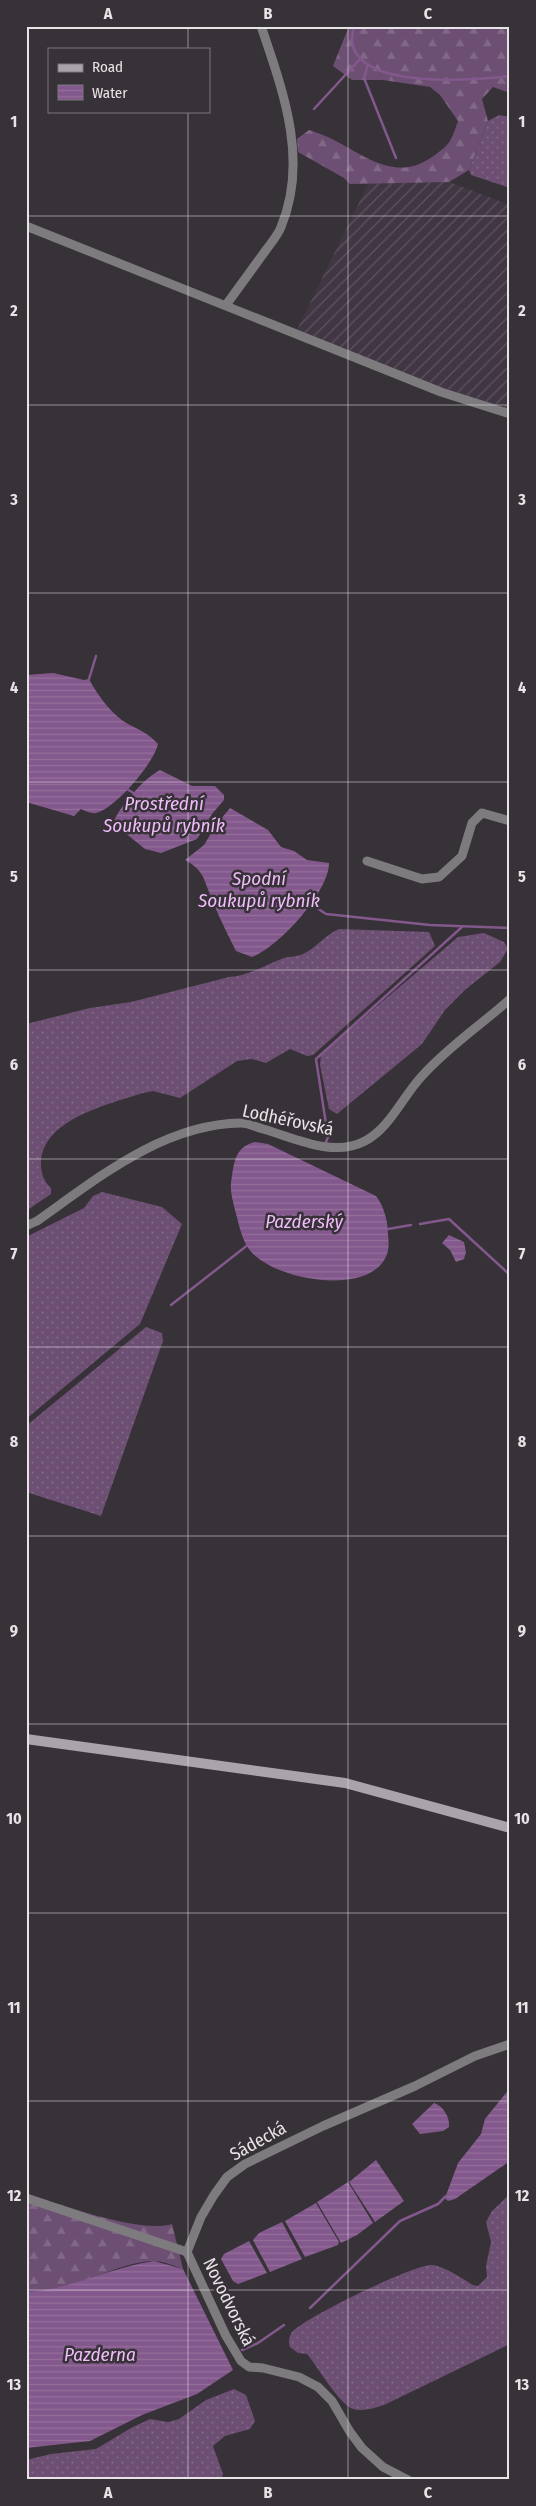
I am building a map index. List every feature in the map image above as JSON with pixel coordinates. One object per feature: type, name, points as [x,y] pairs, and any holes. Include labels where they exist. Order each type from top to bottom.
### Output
[{"type":"main road","points":[[26,1739],[345,1783],[510,1828]]},
{"type":"street","points":[[226,306],[280,229],[290,202],[294,168],[291,129],[285,97],[261,26]]},
{"type":"street","points":[[26,226],[441,392],[510,414]]},
{"type":"street","points":[[367,861],[422,879],[439,877],[462,856],[472,823],[482,813],[510,821]]},
{"type":"street","name":"Lodhéřovská","points":[[26,1226],[37,1221],[124,1160],[196,1128],[243,1123],[330,1148],[348,1148],[366,1141],[383,1126],[420,1078],[437,1060],[510,999]]},
{"type":"street","name":"Sádecká","points":[[186,2252],[201,2217],[214,2195],[227,2177],[245,2164],[323,2126],[415,2086],[475,2056],[510,2044]]},
{"type":"street","points":[[26,2198],[186,2252]]},
{"type":"street","name":"Novodvorská","points":[[186,2252],[240,2362],[249,2367],[282,2371],[318,2386],[332,2401],[350,2432],[362,2448],[383,2467],[408,2480]]},
{"type":"shaded area","points":[[369,182],[449,182],[510,205],[510,410],[444,388],[296,332]]},
{"type":"green space","points":[[349,26],[510,26],[510,93],[493,87],[482,99],[488,121],[469,170],[449,182],[350,184],[344,178],[298,152],[297,139],[309,130],[328,137],[382,164],[406,167],[419,164],[438,153],[450,142],[454,133],[458,121],[440,95],[430,87],[383,80],[352,80],[333,66]]},
{"type":"green space","points":[[499,115],[510,117],[510,188],[471,175],[469,170],[488,121]]},
{"type":"green space","points":[[339,929],[429,932],[435,946],[313,1055],[307,1056],[290,1049],[266,1063],[252,1059],[237,1061],[180,1098],[153,1091],[143,1093],[96,1108],[65,1125],[52,1135],[44,1148],[41,1164],[42,1171],[45,1180],[51,1188],[51,1194],[26,1211],[26,1024],[90,1008],[131,1002],[243,975],[284,958],[303,954]]},
{"type":"green space","points":[[484,933],[504,942],[508,949],[500,962],[466,989],[445,1010],[422,1044],[337,1114],[329,1109],[320,1065],[321,1054],[458,937]]},
{"type":"green space","points":[[102,1192],[162,1207],[182,1224],[140,1324],[26,1419],[26,1237],[84,1208],[93,1196]]},
{"type":"green space","points":[[146,1327],[162,1333],[163,1341],[101,1516],[26,1492],[26,1426]]},
{"type":"green space","points":[[26,2193],[120,2221],[140,2225],[158,2226],[172,2224],[183,2269],[161,2262],[143,2262],[122,2267],[66,2287],[26,2292]]},
{"type":"green space","points":[[510,2194],[510,2344],[384,2405],[361,2410],[347,2406],[328,2384],[307,2354],[298,2353],[290,2347],[289,2339],[292,2332],[316,2315],[383,2282],[421,2267],[432,2265],[442,2267],[478,2286],[487,2277],[486,2266],[491,2242],[486,2222],[492,2211]]},
{"type":"green space","points":[[234,2389],[246,2395],[255,2421],[250,2429],[225,2436],[213,2446],[223,2474],[221,2480],[26,2480],[26,2460],[51,2454],[96,2449],[150,2419],[168,2422],[179,2419],[206,2400]]},
{"type":"water","points":[[53,673],[84,680],[89,679],[101,698],[116,716],[148,735],[158,744],[149,762],[133,784],[113,803],[96,813],[90,813],[81,809],[74,816],[26,802],[26,675]]},
{"type":"water","name":"Prostřední Soukupů rybník","points":[[160,770],[192,786],[215,786],[224,795],[224,800],[212,814],[197,839],[161,853],[145,849],[113,823],[133,793],[147,779]]},
{"type":"water","name":"Spodní Soukupů rybník","points":[[230,808],[268,830],[281,847],[294,851],[307,860],[329,863],[327,875],[321,889],[301,917],[275,942],[252,957],[236,951],[203,876],[185,860],[204,845],[216,825]]},
{"type":"water","name":"Pazderský","points":[[255,1142],[268,1144],[376,1196],[385,1214],[389,1242],[387,1254],[377,1268],[361,1277],[341,1280],[318,1280],[275,1268],[258,1258],[247,1246],[243,1238],[231,1193],[236,1157],[248,1144]]},
{"type":"water","points":[[449,1235],[464,1242],[466,1252],[464,1259],[456,1262],[450,1250],[442,1243]]},
{"type":"water","points":[[510,2088],[510,2161],[455,2199],[448,2201],[445,2198],[458,2163],[481,2134],[485,2119]]},
{"type":"water","points":[[434,2103],[445,2112],[449,2127],[443,2131],[420,2134],[412,2124]]},
{"type":"water","points":[[376,2160],[404,2201],[375,2222],[349,2182]]},
{"type":"water","points":[[348,2182],[373,2223],[357,2235],[341,2243],[317,2202]]},
{"type":"water","points":[[316,2203],[339,2242],[338,2245],[305,2257],[285,2221]]},
{"type":"water","points":[[282,2222],[302,2259],[270,2272],[253,2240],[259,2233]]},
{"type":"water","points":[[249,2241],[267,2273],[238,2284],[233,2281],[221,2259],[224,2254]]},
{"type":"water","name":"Pazderna","points":[[154,2261],[183,2269],[233,2370],[197,2394],[142,2415],[90,2441],[26,2448],[26,2292],[59,2287],[122,2268]]},
{"type":"waterway","points":[[354,26],[354,48],[365,63],[385,72],[411,78],[440,80],[510,76]]},
{"type":"waterway","points":[[314,109],[360,59]]},
{"type":"waterway","points":[[368,64],[364,78],[396,158]]},
{"type":"waterway","points":[[89,679],[96,656]]},
{"type":"waterway","points":[[125,788],[137,795]]},
{"type":"waterway","points":[[204,825],[215,834]]},
{"type":"waterway","points":[[308,902],[326,914],[430,925],[510,928]]},
{"type":"waterway","points":[[326,1142],[328,1137],[316,1059],[462,927]]},
{"type":"waterway","points":[[420,1224],[449,1219],[510,1275]]},
{"type":"waterway","points":[[388,1229],[411,1225]]},
{"type":"waterway","points":[[171,1305],[249,1244]]},
{"type":"waterway","points":[[310,2308],[400,2221],[438,2204],[446,2196]]},
{"type":"waterway","points":[[242,2350],[258,2343],[284,2325]]}]
